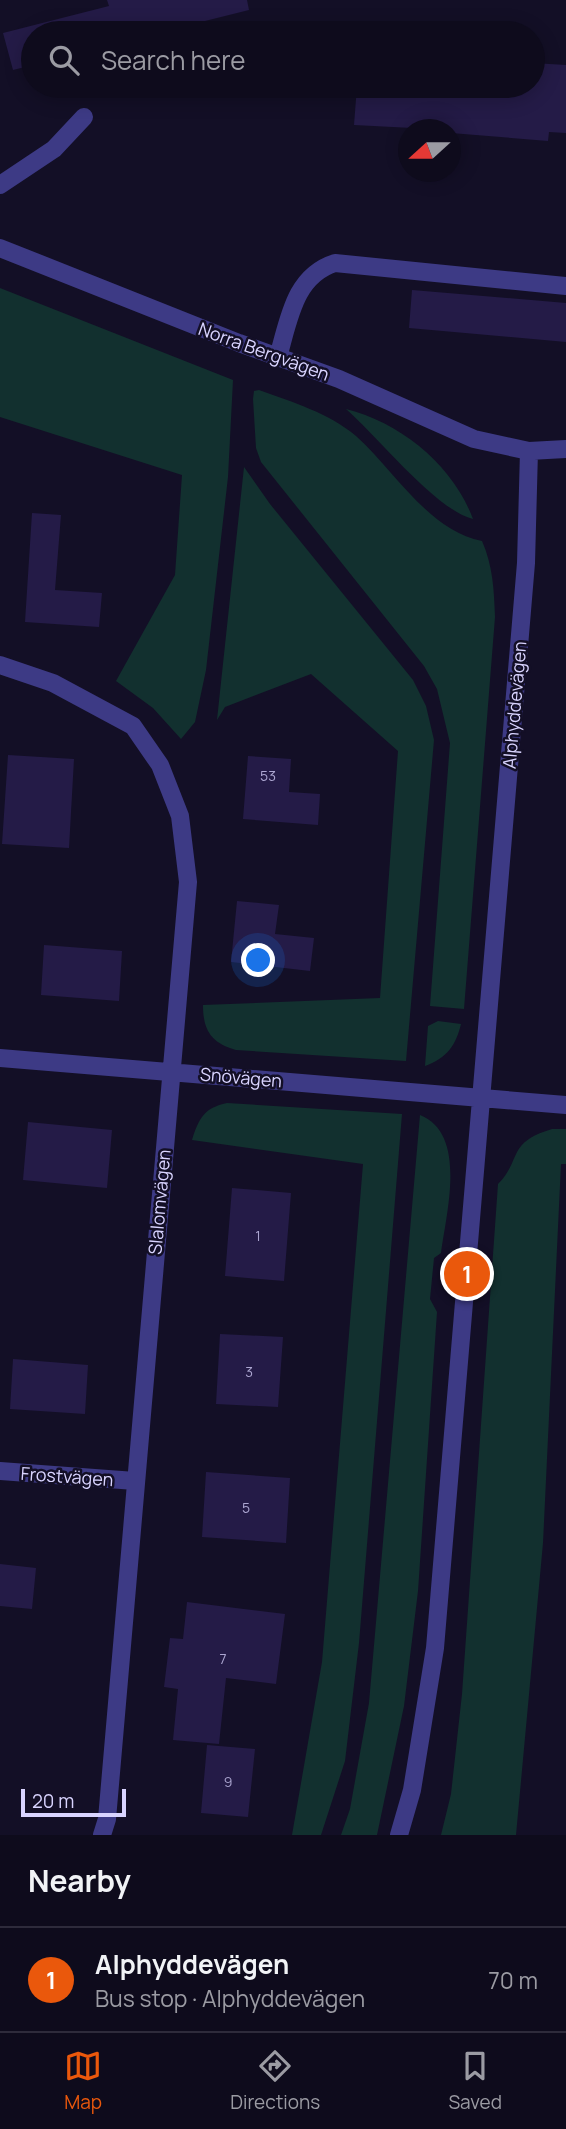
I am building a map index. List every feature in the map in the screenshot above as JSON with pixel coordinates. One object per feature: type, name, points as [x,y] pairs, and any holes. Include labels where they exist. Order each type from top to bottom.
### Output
[{"type":"street","points":[[0,185],[54,149],[84,117]]},
{"type":"street","name":"Norra Bergvägen","points":[[0,248],[339,379],[474,439],[529,451],[566,449]]},
{"type":"street","points":[[278,357],[302,284],[317,269],[335,263],[566,286]]},
{"type":"street","name":"Alphyddevägen","points":[[399,1835],[412,1790],[435,1648],[526,563],[529,451]]},
{"type":"street","name":"Slalomvägen","points":[[0,664],[52,683],[133,726],[160,765],[180,816],[188,881],[107,1819],[102,1835]]},
{"type":"street","name":"Snövägen","points":[[0,1058],[566,1105]]},
{"type":"street","name":"Frostvägen","points":[[0,1471],[135,1481]]},
{"type":"green space","points":[[0,288],[233,380],[228,477],[206,670],[195,722],[181,739],[153,708],[116,681],[175,575],[182,475],[0,417]]},
{"type":"green space","points":[[259,390],[310,409],[345,428],[370,450],[429,512],[463,535],[482,541],[486,550],[492,578],[495,617],[464,1009],[430,1006],[450,743],[437,689],[424,666],[261,462],[256,448],[253,399],[254,391]]},
{"type":"green space","points":[[346,409],[386,424],[423,449],[452,481],[473,519],[458,513],[425,488]]},
{"type":"green space","points":[[244,467],[270,504],[413,680],[426,706],[434,740],[406,1061],[236,1050],[220,1044],[210,1034],[205,1022],[203,1005],[380,998],[398,751],[311,674],[225,707],[217,720]]},
{"type":"green space","points":[[438,1021],[461,1024],[449,1050],[425,1066],[428,1026]]},
{"type":"green space","points":[[227,1103],[402,1114],[359,1643],[345,1761],[321,1835],[292,1835],[322,1662],[363,1164],[192,1140],[204,1115]]},
{"type":"green space","points":[[420,1115],[435,1125],[444,1139],[450,1176],[441,1253],[434,1258],[430,1299],[437,1312],[418,1591],[404,1706],[377,1835],[341,1835],[350,1809],[369,1703]]},
{"type":"green space","points":[[552,1129],[566,1129],[566,1164],[561,1164],[543,1543],[516,1835],[441,1835],[451,1794],[462,1694],[498,1184],[506,1175],[521,1146],[537,1134]]},
{"type":"building","points":[[107,0],[247,0],[249,10],[205,21],[50,21],[109,6]]},
{"type":"building","points":[[21,28],[21,68],[13,70],[3,33]]},
{"type":"building","points":[[545,64],[566,65],[566,133],[549,132],[548,141],[461,134],[461,119],[398,119],[398,127],[354,125],[356,98],[545,98]]},
{"type":"building","points":[[412,290],[566,303],[566,342],[409,328]]},
{"type":"building","points":[[32,513],[61,515],[55,590],[102,593],[99,627],[25,622]]},
{"type":"building","points":[[8,755],[74,759],[69,848],[2,844]]},
{"type":"building","points":[[248,756],[291,759],[289,792],[320,794],[318,825],[243,819]]},
{"type":"building","points":[[237,901],[279,905],[275,934],[314,938],[310,971],[231,962]]},
{"type":"building","points":[[44,945],[122,951],[119,1001],[41,995]]},
{"type":"building","points":[[28,1122],[112,1130],[107,1188],[23,1180]]},
{"type":"building","points":[[232,1188],[291,1193],[284,1281],[225,1276]]},
{"type":"building","points":[[220,1334],[283,1337],[278,1407],[216,1404]]},
{"type":"building","points":[[13,1359],[88,1365],[85,1414],[10,1409]]},
{"type":"building","points":[[206,1472],[290,1478],[286,1543],[202,1537]]},
{"type":"building","points":[[0,1564],[36,1568],[32,1609],[0,1606]]},
{"type":"building","points":[[187,1602],[285,1614],[276,1684],[226,1678],[219,1744],[173,1740],[178,1689],[164,1687],[170,1638],[183,1639]]},
{"type":"building","points":[[207,1745],[255,1749],[248,1817],[201,1813]]},
{"type":"place","name":"Alphyddevägen","points":[[467,1274]]}]
